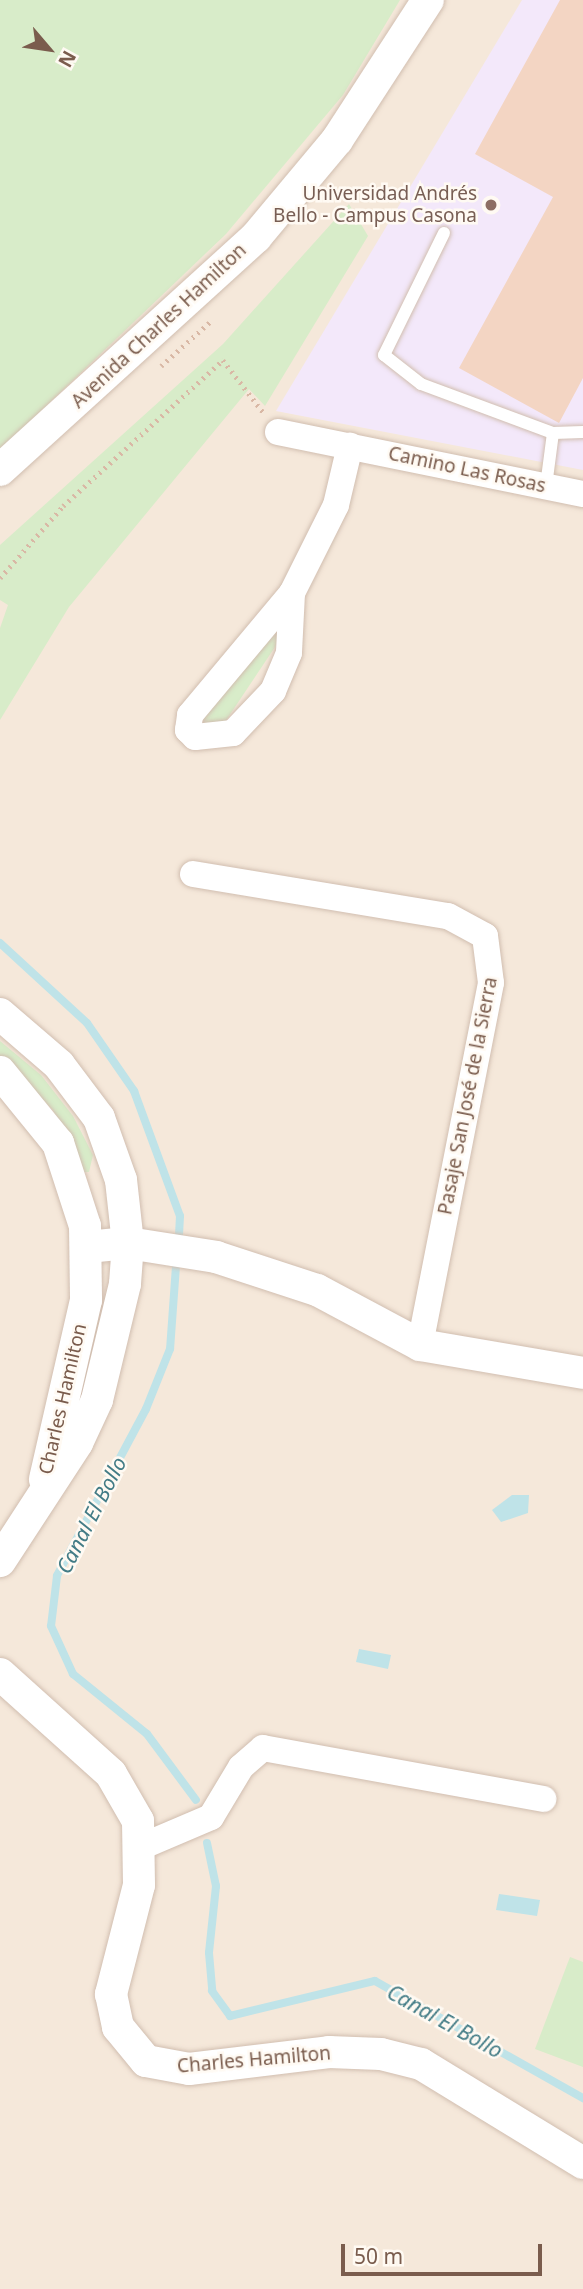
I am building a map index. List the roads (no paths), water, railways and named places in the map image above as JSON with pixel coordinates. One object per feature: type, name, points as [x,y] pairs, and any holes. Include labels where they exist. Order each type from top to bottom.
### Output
[{"type":"street","name":"Avenida Charles Hamilton","points":[[0,470],[256,237],[337,140],[428,0]]},
{"type":"street","name":"Camino Las Rosas","points":[[278,432],[583,494]]},
{"type":"street","points":[[292,593],[289,653],[273,691],[233,733],[195,737],[188,730],[190,715],[292,593],[337,505],[350,446]]},
{"type":"street","name":"Pasaje San José de la Sierra","points":[[193,874],[448,916],[485,936],[491,983],[420,1345]]},
{"type":"street","name":"Charles Hamilton","points":[[0,1014],[60,1065],[99,1118],[121,1180],[128,1243],[125,1284],[97,1400],[40,1500],[0,1561]]},
{"type":"street","name":"Charles Hamilton","points":[[0,1072],[58,1143],[79,1199],[87,1247],[75,1360],[40,1500]]},
{"type":"street","points":[[87,1247],[128,1243],[269,1271],[420,1345],[583,1373]]},
{"type":"street","name":"Charles Hamilton","points":[[0,1674],[111,1774],[138,1821],[143,1846],[111,1994],[118,2027],[145,2061],[189,2069],[329,2053],[381,2054],[421,2064],[583,2162]]},
{"type":"street","points":[[143,1846],[211,1817],[241,1768],[263,1748],[543,1799]]},
{"type":"lane","points":[[444,233],[384,355],[421,384],[553,433],[583,432]]},
{"type":"lane","points":[[546,486],[553,433]]},
{"type":"water","points":[[512,1495],[529,1495],[528,1513],[501,1522],[492,1510]]},
{"type":"water","points":[[359,1649],[391,1655],[388,1669],[356,1662]]},
{"type":"water","points":[[499,1894],[540,1900],[537,1916],[496,1910]]},
{"type":"waterway","name":"Canal El Bollo","points":[[0,943],[87,1023],[134,1091],[180,1216],[179,1234]]},
{"type":"waterway","name":"Canal El Bollo","points":[[176,1266],[170,1349],[146,1409],[57,1576],[51,1626],[73,1674],[147,1734],[196,1800]]},
{"type":"waterway","name":"Canal El Bollo","points":[[207,1843],[216,1886],[209,1953],[212,1991],[230,2016],[375,1981],[583,2098]]},
{"type":"place","name":"Universidad Andrés Bello - Campus Casona","points":[[491,205]]}]
